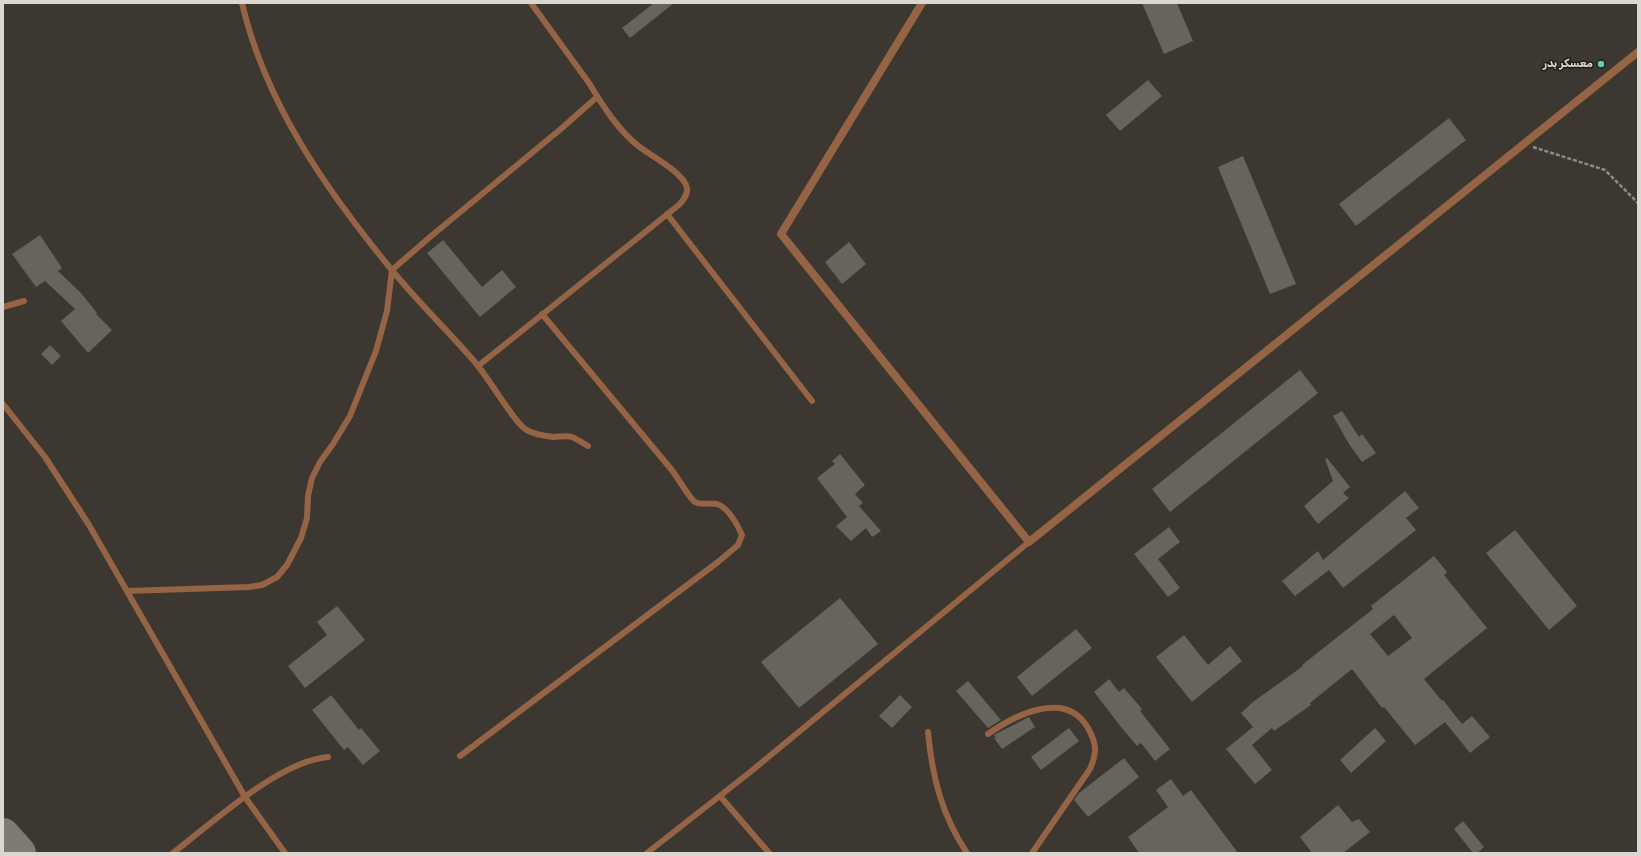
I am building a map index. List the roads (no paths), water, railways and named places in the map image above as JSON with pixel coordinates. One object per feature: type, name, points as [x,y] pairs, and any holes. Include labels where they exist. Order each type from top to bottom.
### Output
[{"type":"street","points":[[922,3],[781,234],[1029,542],[1638,52]]},
{"type":"lane","points":[[242,3],[255,48],[270,85],[311,160],[336,199],[392,270],[478,366],[515,418],[525,429],[538,434],[571,436],[588,446]]},
{"type":"lane","points":[[478,366],[680,204],[686,197],[687,187],[683,179],[676,172],[629,139],[531,3]]},
{"type":"lane","points":[[127,591],[249,588],[262,585],[277,577],[287,565],[301,538],[307,518],[308,496],[312,478],[320,462],[350,416],[376,351],[387,311],[392,270],[562,128],[597,96]]},
{"type":"lane","points":[[667,214],[812,401]]},
{"type":"lane","points":[[3,307],[24,301]]},
{"type":"lane","points":[[460,756],[718,562],[738,545],[742,536],[738,527],[726,510],[717,504],[703,504],[695,502],[689,496],[671,469],[542,314]]},
{"type":"lane","points":[[3,404],[45,457],[89,525],[245,797],[285,853]]},
{"type":"lane","points":[[647,853],[720,796],[1029,542]]},
{"type":"lane","points":[[988,734],[1004,722],[1023,713],[1055,707],[1067,709],[1077,716],[1086,724],[1092,735],[1095,746],[1095,758],[1090,769],[1032,853]]},
{"type":"lane","points":[[928,732],[930,761],[937,789],[946,816],[967,853]]},
{"type":"lane","points":[[173,853],[266,782],[292,767],[310,760],[328,757]]},
{"type":"lane","points":[[720,796],[769,853]]},
{"type":"place","name":"معسكر بدر","points":[[1601,64]]}]
